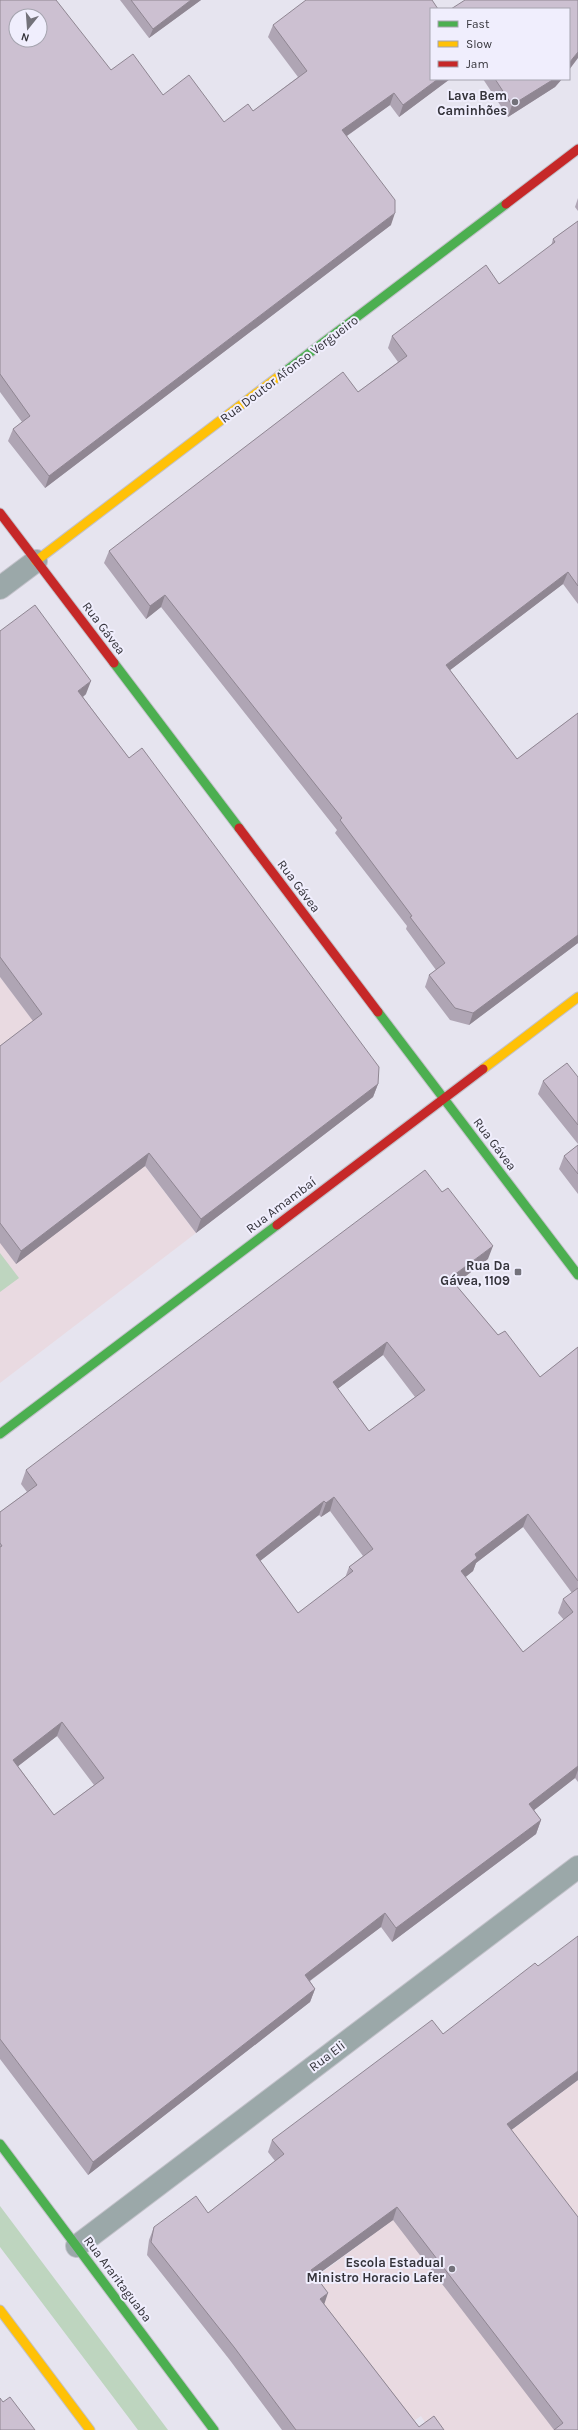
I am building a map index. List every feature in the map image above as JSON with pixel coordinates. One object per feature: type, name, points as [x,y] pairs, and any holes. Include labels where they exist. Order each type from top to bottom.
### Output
[{"type":"main road","name":"Rua Doutor Afonso Vergueiro","points":[[36,561],[578,149]]},
{"type":"main road","name":"Rua Gávea","points":[[0,513],[578,1275]]},
{"type":"main road","name":"Rua Amambaí","points":[[0,1434],[578,997]]},
{"type":"main road","name":"Rua Araritaguaba","points":[[0,2144],[214,2430]]},
{"type":"main road","points":[[0,2310],[90,2430]]},
{"type":"street","name":"Rua Doutor Afonso Vergueiro","points":[[0,588],[36,561]]},
{"type":"street","name":"Rua Eli","points":[[77,2246],[578,1867]]},
{"type":"shaded area","points":[[0,977],[196,1233],[0,1383]]},
{"type":"shaded area","name":"Escola Estadual Ministro Horacio Lafer","points":[[578,2080],[578,2430],[430,2430],[421,2416],[412,2422],[307,2284]]},
{"type":"green space","points":[[0,1253],[19,1278],[0,1292]]},
{"type":"green space","points":[[0,2206],[168,2430],[138,2430],[0,2247]]},
{"type":"building","points":[[0,0],[56,0],[111,70],[133,54],[163,95],[189,75],[224,122],[248,104],[253,111],[307,71],[273,25],[306,0],[432,0],[437,8],[430,8],[430,80],[437,80],[403,105],[394,93],[342,130],[395,200],[395,213],[49,476],[13,429],[30,416],[0,374]]},
{"type":"building","points":[[131,0],[191,0],[153,29]]},
{"type":"building","points":[[465,0],[578,0],[578,52],[570,62],[570,8],[453,8]]},
{"type":"building","points":[[496,80],[552,80],[512,105]]},
{"type":"building","points":[[578,221],[578,586],[568,572],[446,665],[517,759],[578,713],[578,935],[473,1013],[455,1008],[429,975],[445,963],[410,917],[412,916],[340,820],[342,818],[165,595],[150,606],[109,551],[343,372],[358,392],[407,356],[392,336],[486,265],[499,284],[555,242],[553,239]]},
{"type":"building","points":[[35,605],[91,681],[78,691],[129,758],[142,748],[379,1067],[378,1084],[201,1219],[149,1153],[21,1251],[0,1223],[0,1046],[42,1014],[0,957],[0,631]]},
{"type":"building","points":[[567,1063],[578,1077],[578,1125],[543,1081]]},
{"type":"building","points":[[578,1145],[578,1174],[564,1156]]},
{"type":"building","points":[[425,1170],[442,1192],[448,1188],[493,1246],[450,1278],[498,1335],[505,1331],[540,1377],[578,1347],[578,1581],[528,1514],[475,1554],[477,1558],[461,1571],[523,1652],[573,1612],[563,1599],[578,1588],[578,1766],[529,1804],[541,1820],[396,1928],[385,1913],[305,1975],[315,1989],[93,2162],[0,2039],[0,1547],[2,1546],[0,1543],[0,1512],[37,1485],[26,1470]],"holes":[[[387,1342],[425,1390],[369,1431],[333,1382]],[[334,1497],[373,1549],[349,1567],[353,1571],[298,1613],[256,1555],[324,1501],[326,1503]],[[62,1722],[104,1778],[54,1815],[13,1760]]]},
{"type":"building","points":[[578,1936],[578,2071],[507,2124],[578,2217],[578,2430],[554,2430],[563,2423],[397,2207],[311,2270],[328,2293],[320,2299],[419,2427],[434,2416],[444,2430],[296,2430],[234,2347],[151,2242],[154,2227],[196,2196],[208,2213],[284,2154],[272,2140],[432,2020],[443,2034],[535,1963],[538,1966]]},
{"type":"building","points":[[10,2397],[35,2430],[0,2430],[0,2398],[3,2402]]},
{"type":"traffic: fast","points":[[279,376],[506,204]]},
{"type":"traffic: fast","points":[[114,663],[239,828]]},
{"type":"traffic: fast","points":[[378,1012],[578,1275]]},
{"type":"traffic: fast","points":[[0,1434],[277,1225]]},
{"type":"traffic: fast","points":[[0,2144],[214,2430]]},
{"type":"traffic: slow","points":[[36,561],[279,376]]},
{"type":"traffic: slow","points":[[483,1069],[578,997]]},
{"type":"traffic: slow","points":[[0,2310],[90,2430]]},
{"type":"traffic: jam","points":[[506,204],[578,149]]},
{"type":"traffic: jam","points":[[0,513],[114,663]]},
{"type":"traffic: jam","points":[[239,828],[378,1012]]},
{"type":"traffic: jam","points":[[277,1225],[483,1069]]},
{"type":"place","name":"Lava Bem Caminhões","points":[[515,102]]},
{"type":"place","name":"Rua Da Gávea, 1109","points":[[518,1272]]},
{"type":"place","name":"Escola Estadual Ministro Horacio Lafer","points":[[452,2269]]}]
